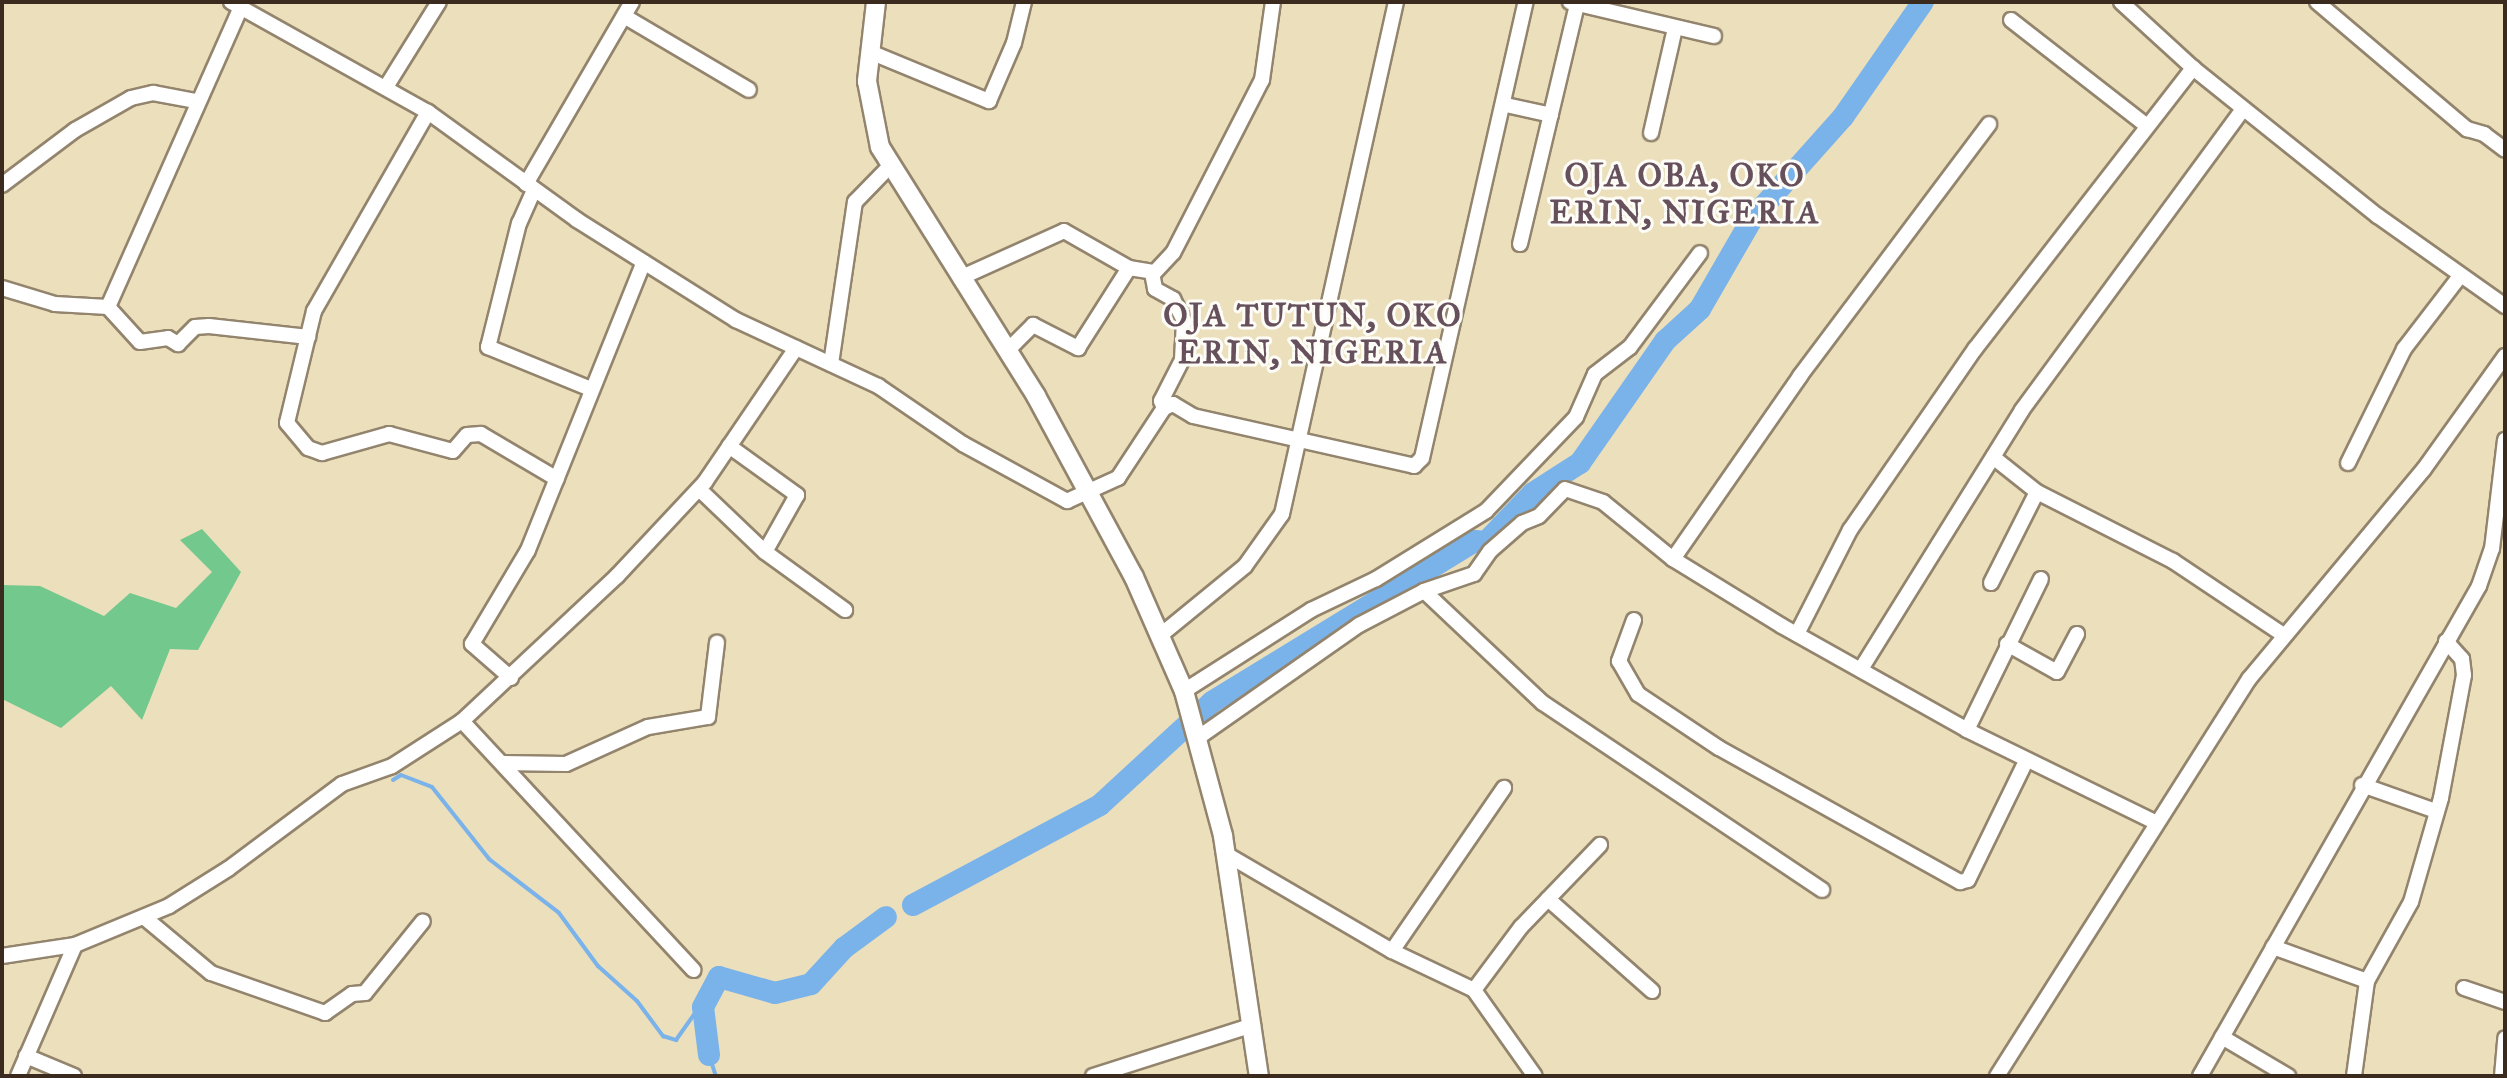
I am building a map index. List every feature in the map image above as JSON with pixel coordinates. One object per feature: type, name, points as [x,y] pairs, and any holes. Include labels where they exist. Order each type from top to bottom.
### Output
[{"type":"main road","points":[[876,2],[870,52],[870,118],[890,166],[1007,351],[1089,492],[1162,634],[1184,691],[1198,733],[1226,854],[1259,1076]]},
{"type":"street","points":[[591,389],[488,347],[530,187],[632,2]]},
{"type":"street","points":[[870,52],[989,101],[1014,43],[1024,2]]},
{"type":"street","points":[[1152,273],[1173,253],[1262,80],[1273,2]]},
{"type":"street","points":[[1162,634],[1245,566],[1282,514],[1396,2]]},
{"type":"street","points":[[108,307],[152,216],[236,5],[428,112],[530,187],[736,320],[878,386],[1036,485],[1067,501],[1118,478],[1164,408],[1173,404],[1193,416],[1414,466],[1422,458],[1506,105],[1526,2]]},
{"type":"street","points":[[2121,2],[2243,109],[2460,276],[2505,306]]},
{"type":"street","points":[[2317,2],[2467,129],[2484,134],[2505,150]]},
{"type":"street","points":[[1520,244],[1551,115],[1573,3],[1714,36]]},
{"type":"street","points":[[386,87],[435,4]]},
{"type":"street","points":[[624,16],[749,90]]},
{"type":"street","points":[[2011,20],[2147,126]]},
{"type":"street","points":[[1651,133],[1675,28]]},
{"type":"street","points":[[1797,634],[1850,530],[1975,349],[2193,68]]},
{"type":"street","points":[[2,185],[75,130],[131,98],[153,93],[196,101]]},
{"type":"street","points":[[1506,105],[1551,115]]},
{"type":"street","points":[[1861,669],[2022,410],[2243,109]]},
{"type":"street","points":[[428,112],[314,311],[287,413],[291,433],[308,448],[339,451],[389,434],[453,451],[467,435],[481,434],[557,479]]},
{"type":"street","points":[[1673,559],[1800,376],[1989,124]]},
{"type":"street","points":[[831,364],[855,202],[890,166]]},
{"type":"street","points":[[960,278],[1064,231],[1129,268],[1152,273]]},
{"type":"street","points":[[1184,691],[1311,610],[1376,579],[1486,511],[1576,417],[1595,374],[1630,347],[1700,253]]},
{"type":"street","points":[[511,678],[472,644],[528,550],[644,262]]},
{"type":"street","points":[[1007,351],[1033,325],[1078,348],[1129,268]]},
{"type":"street","points":[[1152,273],[1155,289],[1173,299],[1184,321],[1182,360],[1161,401],[1164,408]]},
{"type":"street","points":[[2348,463],[2404,349],[2460,276]]},
{"type":"street","points":[[2,288],[55,304],[108,307],[140,342],[168,338],[178,344],[195,327],[209,326],[308,337]]},
{"type":"street","points":[[2,956],[75,945],[145,918],[228,869],[342,784],[402,761],[462,721],[511,678],[699,489],[796,348]]},
{"type":"street","points":[[1997,1076],[2155,822],[2282,634],[2424,469],[2505,356]]},
{"type":"street","points":[[2200,1076],[2362,785],[2499,549],[2505,440]]},
{"type":"street","points":[[729,446],[797,495],[765,552]]},
{"type":"street","points":[[1993,457],[2037,492],[2173,561],[2282,634]]},
{"type":"street","points":[[699,489],[765,552],[845,610]]},
{"type":"street","points":[[1198,733],[1359,625],[1424,591],[1474,574],[1490,551],[1522,523],[1539,516],[1565,489],[1603,502],[1673,559],[1797,634],[1967,730],[2155,822]]},
{"type":"street","points":[[1991,583],[2037,492]]},
{"type":"street","points":[[1967,730],[2041,579]]},
{"type":"street","points":[[1424,591],[1543,703],[1822,890]]},
{"type":"street","points":[[1634,620],[1619,658],[1638,694],[1719,748],[1960,882],[1968,880],[2026,761]]},
{"type":"street","points":[[2007,644],[2057,672],[2077,634]]},
{"type":"street","points":[[2354,1076],[2367,981],[2411,902],[2436,811],[2464,675],[2462,659],[2446,641]]},
{"type":"street","points":[[502,763],[566,764],[648,727],[708,717],[717,643]]},
{"type":"street","points":[[462,721],[693,970]]},
{"type":"street","points":[[2362,785],[2436,811]]},
{"type":"street","points":[[1392,951],[1504,788]]},
{"type":"street","points":[[1474,990],[1548,899],[1600,845]]},
{"type":"street","points":[[1226,854],[1392,951],[1474,990],[1535,1076]]},
{"type":"street","points":[[1548,899],[1652,991]]},
{"type":"street","points":[[145,918],[211,973],[325,1013],[352,994],[365,993],[423,921]]},
{"type":"street","points":[[18,1076],[75,945]]},
{"type":"street","points":[[2273,947],[2367,981]]},
{"type":"street","points":[[2464,988],[2505,1002]]},
{"type":"street","points":[[1093,1076],[1253,1025]]},
{"type":"street","points":[[2222,1037],[2288,1076]]},
{"type":"street","points":[[2502,1076],[2505,1038]]},
{"type":"street","points":[[26,1056],[74,1076]]},
{"type":"green space","points":[[202,529],[241,572],[198,650],[170,649],[142,720],[111,686],[61,728],[2,699],[2,585],[40,586],[104,616],[130,593],[176,608],[212,572],[180,540]]},
{"type":"waterway","points":[[913,905],[1100,805],[1212,702],[1475,541],[1486,542],[1533,493],[1580,463],[1665,341],[1700,309],[1752,219],[1843,117],[1923,2]]},
{"type":"waterway","points":[[393,780],[401,775],[432,787],[489,859],[559,913],[598,966],[637,1001],[663,1036],[676,1040],[707,996]]},
{"type":"waterway","points":[[709,1055],[703,1007],[719,977],[775,993],[811,984],[844,948],[886,917]]},
{"type":"waterway","points":[[709,1055],[716,1076]]},
{"type":"district","name":"OJA OBA, OKO ERIN, NIGERIA","points":[[1685,196]]},
{"type":"district","name":"OJA TUTUN, OKO ERIN, NIGERIA","points":[[1313,336]]}]
